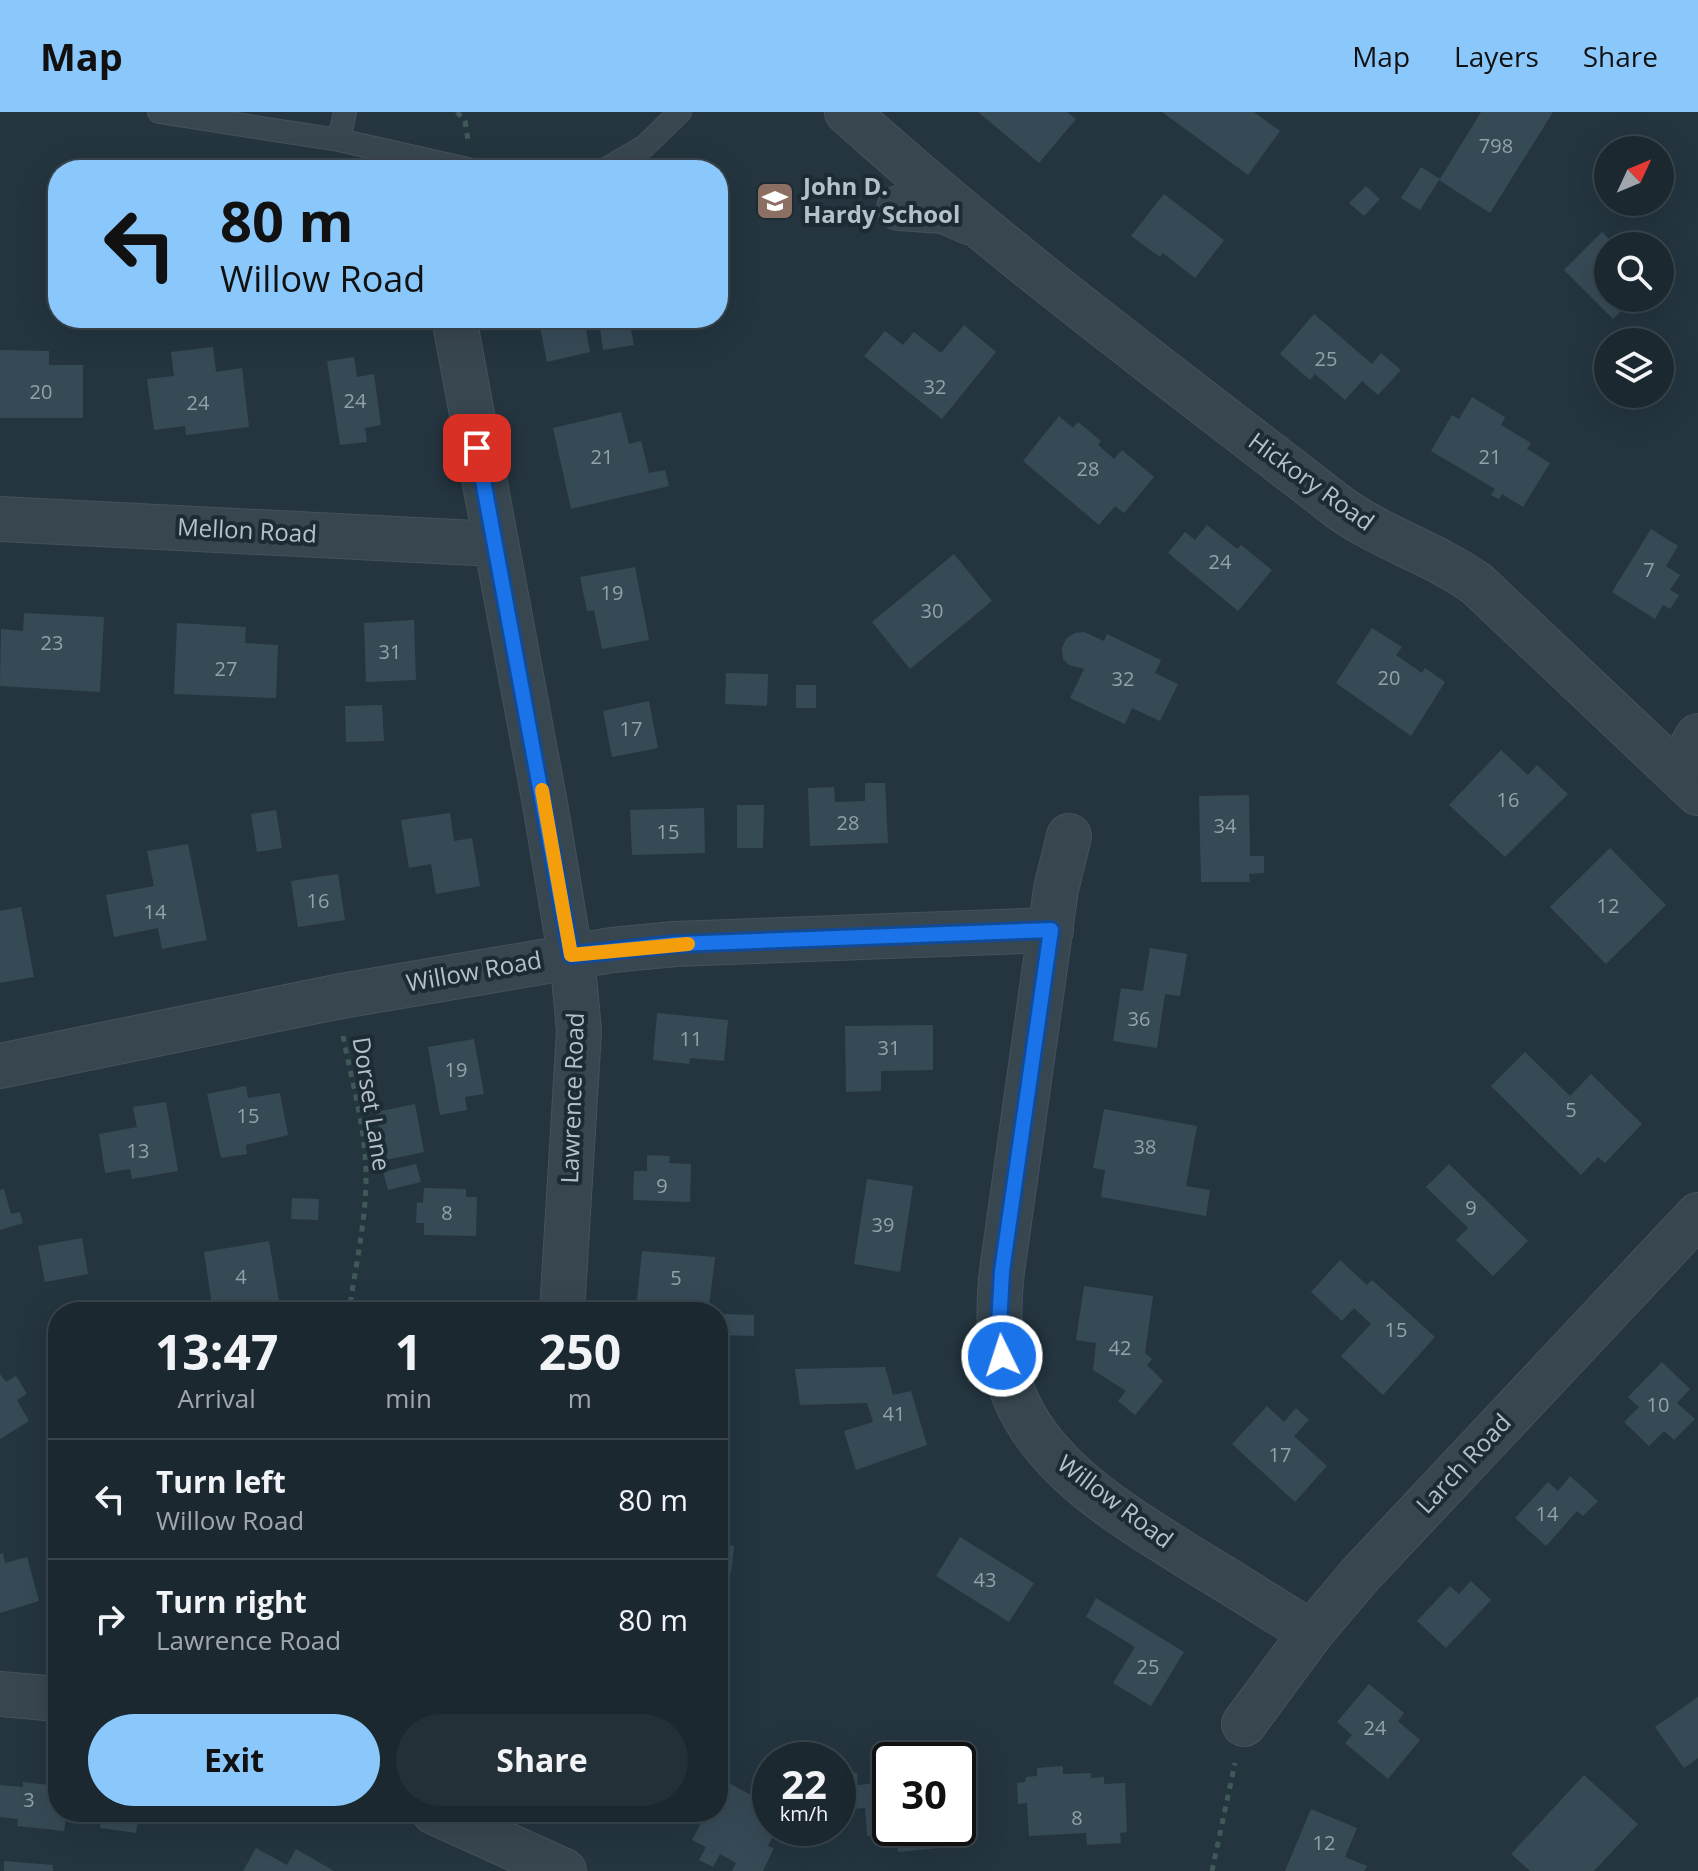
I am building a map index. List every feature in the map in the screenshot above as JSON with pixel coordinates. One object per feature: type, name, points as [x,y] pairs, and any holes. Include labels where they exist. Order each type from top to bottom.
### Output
[{"type":"street","name":"Hickory Road","points":[[847,112],[991,235],[1349,515],[1376,532],[1438,559],[1477,584],[1691,767]]},
{"type":"street","name":"Hickory Road","points":[[899,208],[944,211],[991,235]]},
{"type":"street","name":"Lawrence Road","points":[[456,328],[571,955],[579,1031],[563,1302]]},
{"type":"street","name":"Mellon Road","points":[[0,519],[495,544]]},
{"type":"street","name":"Willow Road","points":[[1069,836],[1056,889],[999,1290],[1002,1356],[1011,1387],[1025,1417],[1049,1451],[1103,1499],[1163,1541],[1311,1633]]},
{"type":"street","name":"Willow Road","points":[[0,1066],[336,997],[571,955],[675,944],[1051,930]]},
{"type":"street","name":"Larch Road","points":[[1244,1724],[1311,1633],[1383,1550],[1698,1215]]},
{"type":"street","points":[[0,1694],[48,1698]]},
{"type":"street","points":[[456,1822],[564,1871]]},
{"type":"lane","points":[[159,112],[339,140],[428,160]]},
{"type":"lane","points":[[339,140],[345,112]]},
{"type":"lane","points":[[621,160],[645,146],[680,112]]},
{"type":"path","name":"Dorset Lane","points":[[336,997],[359,1117],[366,1173],[350,1302]]},
{"type":"path","points":[[1212,1871],[1244,1724]]},
{"type":"building","points":[[978,112],[1067,112],[1076,119],[1039,163]]},
{"type":"building","points":[[1162,112],[1254,112],[1280,131],[1248,175]]},
{"type":"building","points":[[1481,112],[1553,112],[1490,213],[1439,180],[1420,210],[1401,198],[1421,167],[1440,179]]},
{"type":"building","points":[[1366,186],[1380,199],[1364,216],[1349,203]]},
{"type":"building","points":[[1164,194],[1224,240],[1195,278],[1163,253],[1160,257],[1131,236]]},
{"type":"building","points":[[1594,240],[1594,300],[1564,270]]},
{"type":"building","points":[[1606,312],[1620,312],[1613,319]]},
{"type":"building","points":[[1314,314],[1372,364],[1381,353],[1401,370],[1378,395],[1362,381],[1345,400],[1315,374],[1310,380],[1280,354]]},
{"type":"building","points":[[964,325],[996,352],[942,419],[864,356],[885,331],[903,345],[914,332],[941,353]]},
{"type":"building","points":[[540,328],[586,328],[590,352],[547,362]]},
{"type":"building","points":[[631,328],[634,345],[603,350],[600,329]]},
{"type":"building","points":[[213,347],[216,372],[242,368],[249,427],[186,435],[185,426],[154,430],[147,379],[174,376],[171,352]]},
{"type":"building","points":[[0,350],[49,351],[49,365],[83,365],[83,418],[0,418]]},
{"type":"building","points":[[354,357],[357,377],[374,374],[381,425],[365,428],[367,442],[340,445],[327,361]]},
{"type":"building","points":[[1472,397],[1505,417],[1501,425],[1531,443],[1527,449],[1550,463],[1523,507],[1502,494],[1499,499],[1491,495],[1495,489],[1431,451],[1452,415],[1459,419]]},
{"type":"building","points":[[621,412],[629,444],[641,441],[649,473],[665,470],[669,486],[571,509],[553,428]]},
{"type":"building","points":[[1059,416],[1073,428],[1078,422],[1101,441],[1098,445],[1114,459],[1122,450],[1154,477],[1124,513],[1115,506],[1099,525],[1023,461]]},
{"type":"building","points":[[1207,525],[1237,549],[1241,545],[1272,570],[1238,611],[1168,553],[1185,532],[1195,540]]},
{"type":"building","points":[[1651,529],[1678,546],[1666,566],[1680,575],[1670,590],[1679,595],[1670,609],[1663,605],[1655,619],[1612,592]]},
{"type":"building","points":[[954,554],[992,601],[910,669],[872,622]]},
{"type":"building","points":[[635,567],[649,640],[602,649],[594,610],[587,611],[580,577]]},
{"type":"building","points":[[24,613],[104,617],[100,692],[0,686],[1,629],[23,631]]},
{"type":"building","points":[[414,620],[416,680],[366,682],[364,623]]},
{"type":"building","points":[[177,623],[246,627],[245,643],[278,645],[276,698],[174,694]]},
{"type":"building","points":[[1372,628],[1402,647],[1396,655],[1422,673],[1425,668],[1445,682],[1411,736],[1336,683]]},
{"type":"building","points":[[1084,632],[1104,641],[1107,634],[1161,660],[1155,673],[1178,684],[1160,721],[1132,708],[1125,724],[1070,698],[1084,669],[1069,665],[1063,659],[1062,648],[1066,639]]},
{"type":"building","points":[[726,673],[768,674],[767,706],[725,704]]},
{"type":"building","points":[[796,685],[816,685],[816,708],[796,708]]},
{"type":"building","points":[[649,701],[658,748],[612,757],[603,711]]},
{"type":"building","points":[[382,705],[384,741],[346,742],[345,706]]},
{"type":"building","points":[[1501,750],[1528,775],[1537,765],[1568,794],[1505,857],[1449,805]]},
{"type":"building","points":[[865,783],[885,783],[888,843],[810,846],[808,788],[834,787],[835,802],[865,801]]},
{"type":"building","points":[[1249,795],[1250,856],[1264,856],[1264,873],[1249,874],[1250,882],[1201,882],[1199,796]]},
{"type":"building","points":[[737,805],[764,805],[763,848],[737,848]]},
{"type":"building","points":[[704,808],[705,853],[632,855],[630,810]]},
{"type":"building","points":[[276,810],[282,848],[257,852],[251,814]]},
{"type":"building","points":[[450,813],[454,841],[472,838],[480,886],[436,894],[431,864],[409,868],[401,820]]},
{"type":"building","points":[[188,844],[207,940],[162,949],[158,928],[114,937],[106,895],[154,886],[147,851]]},
{"type":"building","points":[[1610,848],[1666,905],[1606,964],[1550,907]]},
{"type":"building","points":[[338,874],[345,920],[298,927],[291,881]]},
{"type":"building","points":[[21,907],[34,977],[0,983],[0,911]]},
{"type":"building","points":[[1150,948],[1187,954],[1180,996],[1165,994],[1157,1048],[1113,1041],[1121,988],[1143,991]]},
{"type":"building","points":[[657,1013],[728,1020],[724,1061],[690,1058],[689,1064],[653,1060]]},
{"type":"building","points":[[933,1025],[933,1070],[881,1071],[881,1091],[846,1092],[845,1026]]},
{"type":"building","points":[[474,1039],[484,1094],[465,1097],[467,1110],[440,1115],[428,1047]]},
{"type":"building","points":[[1525,1052],[1570,1096],[1591,1074],[1642,1124],[1605,1163],[1598,1157],[1581,1175],[1491,1086]]},
{"type":"building","points":[[246,1086],[248,1098],[280,1093],[288,1135],[246,1145],[247,1154],[221,1158],[207,1094]]},
{"type":"building","points":[[166,1102],[178,1171],[132,1179],[130,1169],[105,1173],[99,1134],[137,1127],[133,1107]]},
{"type":"building","points":[[415,1104],[424,1152],[386,1160],[376,1112]]},
{"type":"building","points":[[1104,1109],[1197,1126],[1186,1186],[1210,1190],[1206,1216],[1101,1197],[1105,1170],[1093,1168]]},
{"type":"building","points":[[647,1155],[670,1156],[669,1163],[691,1164],[690,1202],[633,1200],[634,1171],[647,1171]]},
{"type":"building","points":[[416,1164],[421,1182],[388,1190],[383,1172]]},
{"type":"building","points":[[1449,1164],[1528,1241],[1493,1276],[1456,1240],[1468,1228],[1426,1187]]},
{"type":"building","points":[[867,1179],[913,1186],[900,1272],[854,1264]]},
{"type":"building","points":[[424,1188],[466,1189],[466,1197],[477,1197],[476,1236],[424,1235],[424,1223],[416,1223],[417,1202],[423,1203]]},
{"type":"building","points":[[4,1189],[11,1214],[20,1212],[23,1223],[0,1230],[0,1190]]},
{"type":"building","points":[[292,1198],[319,1199],[318,1220],[291,1219]]},
{"type":"building","points":[[82,1238],[88,1274],[45,1282],[38,1246]]},
{"type":"building","points":[[269,1241],[279,1301],[212,1302],[204,1252]]},
{"type":"building","points":[[642,1251],[715,1257],[710,1302],[637,1300]]},
{"type":"building","points":[[1340,1260],[1367,1285],[1372,1280],[1435,1337],[1383,1395],[1341,1356],[1371,1324],[1354,1308],[1342,1321],[1311,1292]]},
{"type":"building","points":[[1084,1286],[1153,1296],[1145,1353],[1152,1359],[1147,1365],[1163,1381],[1135,1415],[1118,1401],[1126,1391],[1093,1370],[1096,1343],[1076,1340]]},
{"type":"building","points":[[728,1314],[754,1315],[754,1336],[728,1335]]},
{"type":"building","points":[[1662,1362],[1690,1389],[1677,1403],[1695,1419],[1674,1440],[1664,1431],[1649,1446],[1624,1422],[1639,1407],[1628,1397]]},
{"type":"building","points":[[885,1367],[893,1395],[911,1391],[927,1445],[856,1470],[844,1431],[873,1422],[867,1403],[800,1405],[795,1369]]},
{"type":"building","points":[[0,1374],[6,1382],[16,1376],[27,1394],[17,1400],[29,1421],[0,1439]]},
{"type":"building","points":[[1267,1406],[1284,1422],[1296,1408],[1309,1420],[1294,1436],[1327,1466],[1295,1502],[1232,1444]]},
{"type":"building","points":[[1570,1476],[1598,1501],[1583,1516],[1577,1511],[1546,1546],[1515,1518],[1548,1482],[1558,1491]]},
{"type":"building","points":[[960,1537],[1034,1583],[1009,1622],[936,1576]]},
{"type":"building","points":[[728,1545],[734,1546],[731,1573],[728,1573]]},
{"type":"building","points":[[3,1553],[5,1563],[27,1557],[39,1601],[0,1613],[0,1554]]},
{"type":"building","points":[[1471,1581],[1491,1600],[1446,1648],[1417,1621],[1450,1586],[1459,1594]]},
{"type":"building","points":[[1096,1598],[1184,1652],[1151,1706],[1113,1683],[1135,1647],[1086,1617]]},
{"type":"building","points":[[1369,1684],[1404,1713],[1398,1721],[1420,1740],[1388,1779],[1345,1743],[1352,1735],[1337,1722]]},
{"type":"building","points":[[1698,1697],[1698,1758],[1684,1768],[1655,1727]]},
{"type":"building","points":[[1063,1766],[1063,1774],[1091,1773],[1091,1778],[1104,1777],[1104,1784],[1125,1783],[1127,1832],[1120,1833],[1121,1843],[1087,1845],[1086,1833],[1029,1836],[1027,1803],[1018,1804],[1017,1783],[1025,1782],[1026,1777],[1037,1776],[1037,1768]]},
{"type":"building","points":[[856,1773],[858,1785],[872,1784],[872,1835],[867,1836],[865,1808],[856,1809]]},
{"type":"building","points":[[1584,1775],[1638,1824],[1594,1871],[1530,1871],[1511,1854]]},
{"type":"building","points":[[23,1782],[48,1785],[48,1822],[65,1822],[64,1831],[17,1826],[18,1819],[0,1817],[0,1785],[23,1787]]},
{"type":"building","points":[[728,1783],[752,1795],[752,1846],[774,1848],[763,1871],[732,1871],[736,1863],[720,1854],[713,1867],[699,1860],[706,1847],[692,1840],[702,1822],[728,1822]]},
{"type":"building","points":[[1311,1809],[1357,1828],[1345,1857],[1367,1866],[1364,1871],[1285,1871]]},
{"type":"building","points":[[101,1822],[138,1822],[136,1833],[100,1828]]},
{"type":"building","points":[[897,1846],[938,1846],[938,1848],[898,1852]]},
{"type":"building","points":[[256,1848],[287,1865],[296,1849],[334,1871],[243,1871]]},
{"type":"building","points":[[4,1861],[53,1865],[53,1871],[4,1871]]},
{"type":"slow traffic","points":[[542,790],[571,955],[688,944]]},
{"type":"place","name":"John D. Hardy School","points":[[775,201]]},
{"type":"route","points":[[477,448],[571,955],[675,944],[1051,930],[999,1290],[1002,1356]]}]
